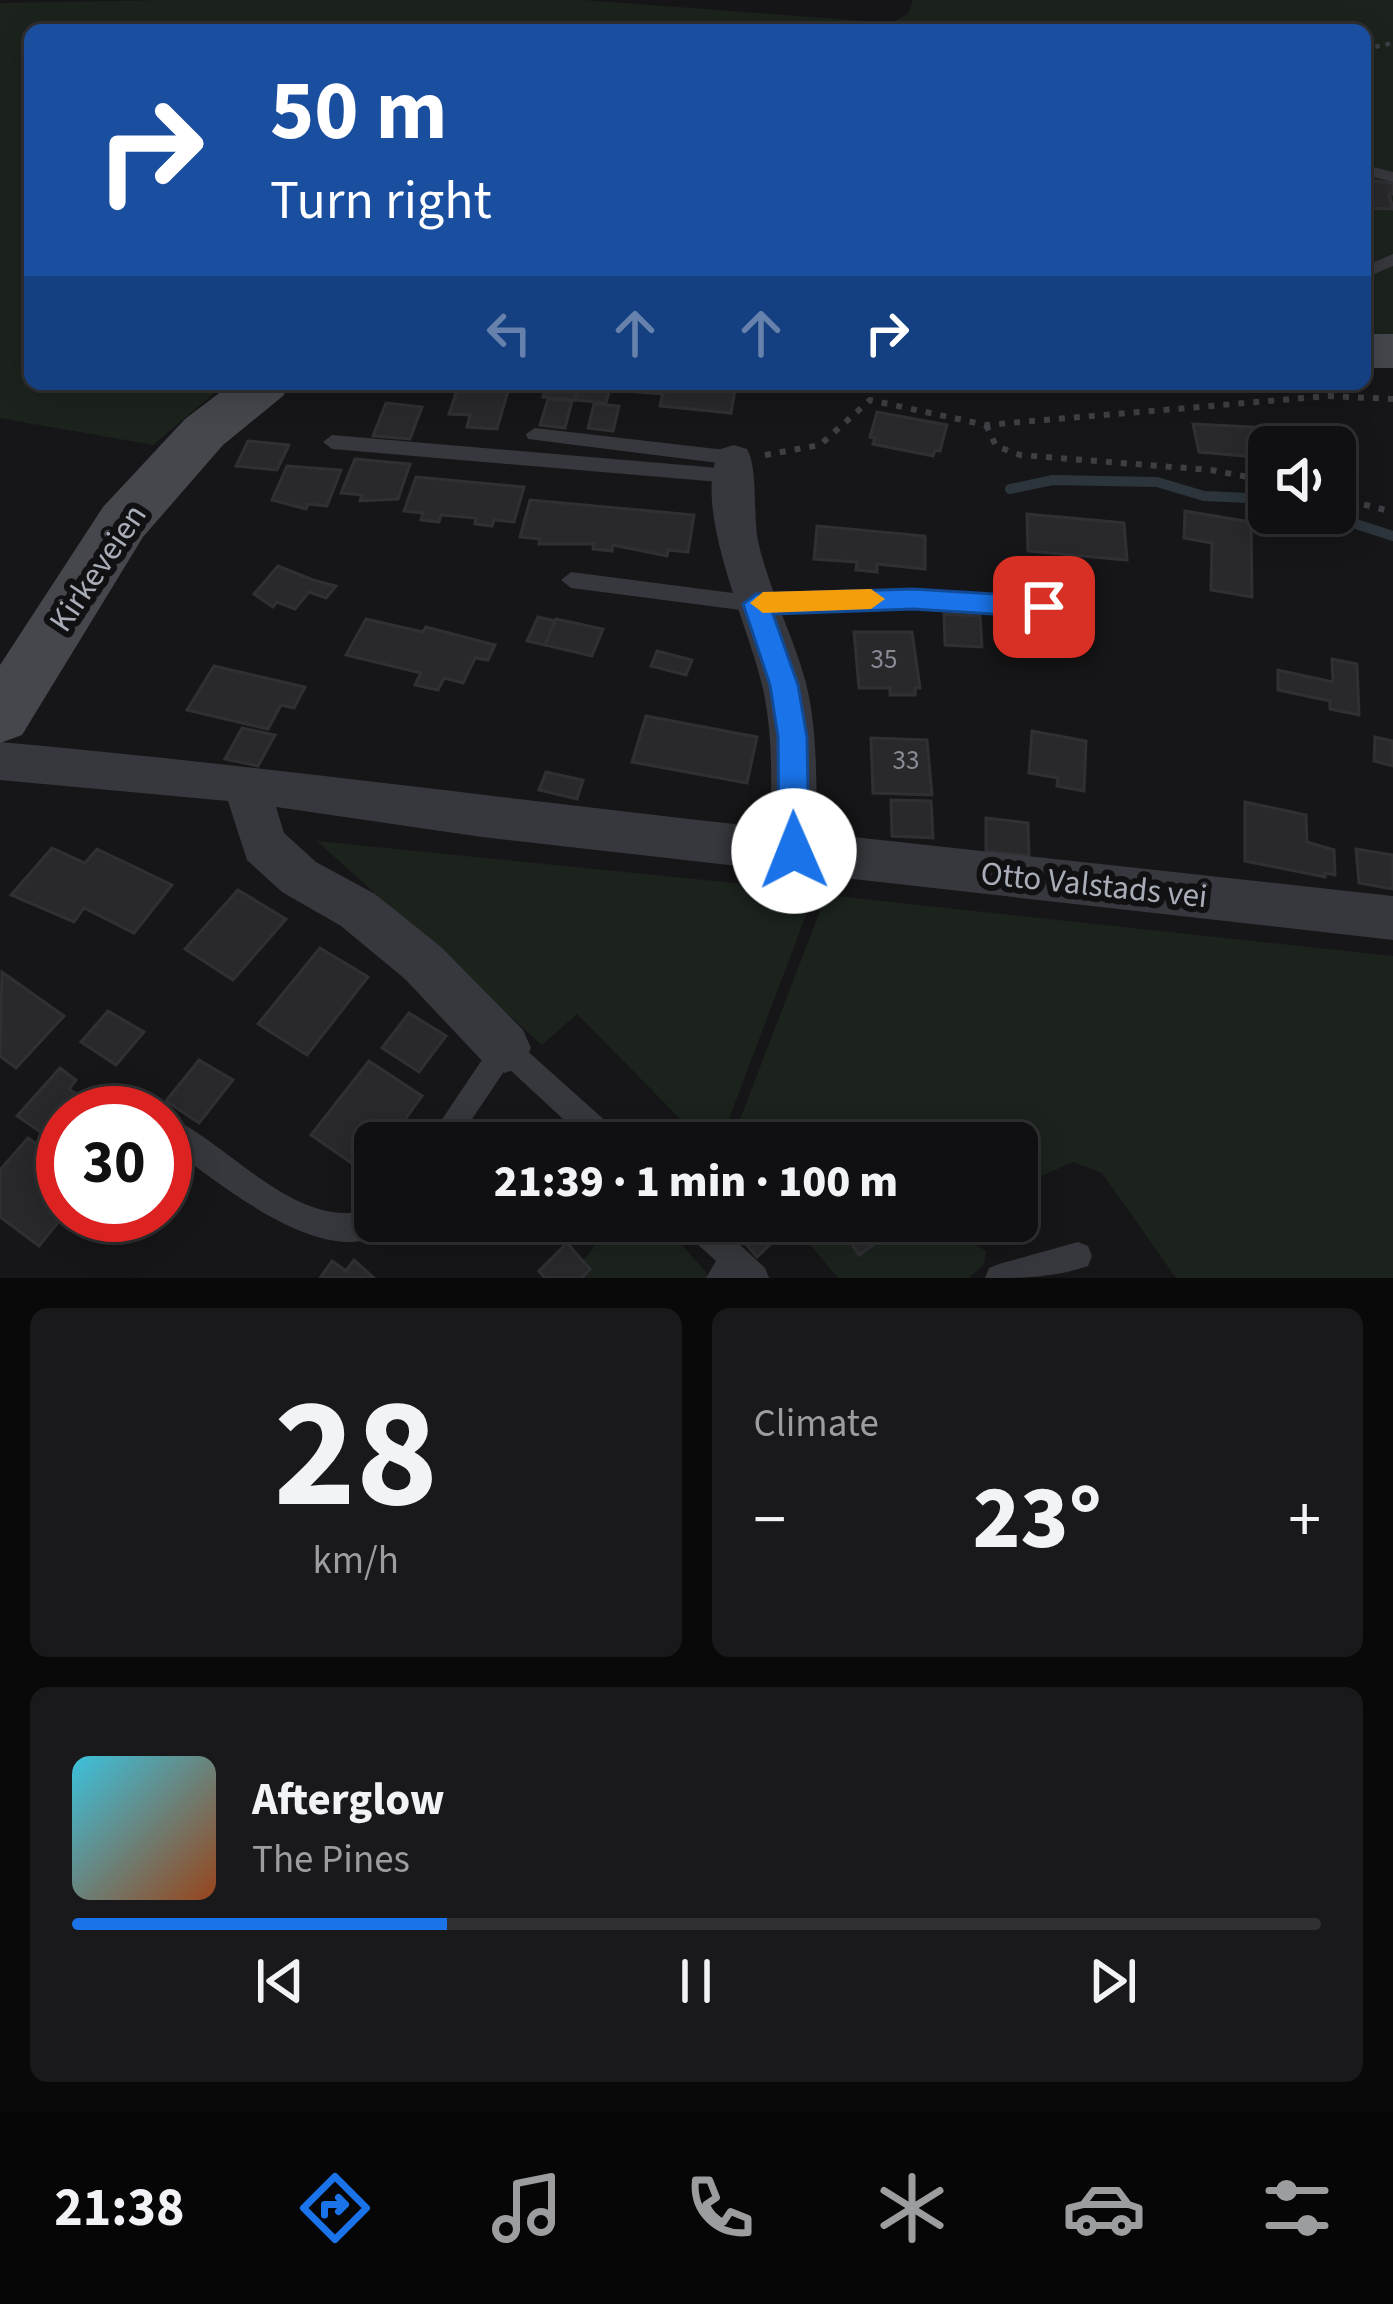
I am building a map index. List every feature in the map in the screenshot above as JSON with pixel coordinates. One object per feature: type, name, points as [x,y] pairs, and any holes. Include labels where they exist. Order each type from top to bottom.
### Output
[{"type":"main road","name":"Kirkeveien","points":[[0,717],[123,522],[204,432],[257,390]]},
{"type":"street","points":[[733,467],[734,532],[784,685],[792,737],[794,851]]},
{"type":"street","name":"Otto Valstads vei","points":[[0,761],[246,784],[482,817],[1393,919]]},
{"type":"street","points":[[246,784],[264,845],[299,877],[358,910],[423,964],[505,1048]]},
{"type":"lane","points":[[535,434],[733,467]]},
{"type":"lane","points":[[332,442],[733,467]]},
{"type":"lane","points":[[571,580],[756,604],[913,599],[1044,607]]},
{"type":"lane","points":[[454,1122],[505,1048],[585,1122]]},
{"type":"lane","points":[[192,1146],[292,1213],[343,1230],[354,1229]]},
{"type":"lane","points":[[712,1242],[737,1272]]},
{"type":"lane","points":[[999,1278],[1078,1256]]},
{"type":"path","points":[[733,467],[820,445],[870,400],[986,425],[1328,396],[1393,398]]},
{"type":"path","points":[[986,425],[996,446],[1020,454],[1248,477]]},
{"type":"path","points":[[1356,502],[1393,512]]},
{"type":"shaded area","points":[[583,0],[891,23],[908,14],[913,0],[1393,0],[1393,336],[1371,335],[1371,24],[24,24],[24,390],[218,390],[153,445],[0,418],[0,3]]},
{"type":"shaded area","points":[[317,841],[815,891],[728,1122],[683,1122],[577,1014],[542,1045]]},
{"type":"shaded area","points":[[826,895],[1393,956],[1393,1278],[1176,1278],[1102,1173],[1073,1162],[1038,1178],[1038,1122],[739,1122]]},
{"type":"shaded area","points":[[598,1242],[679,1242],[711,1278],[569,1278]]},
{"type":"shaded area","points":[[808,1242],[970,1242],[986,1251],[984,1264],[969,1278],[838,1278]]},
{"type":"building","points":[[1371,181],[1393,183],[1393,194],[1389,194],[1393,209],[1371,208]]},
{"type":"building","points":[[457,390],[508,391],[497,429],[467,427],[470,415],[449,414]]},
{"type":"building","points":[[545,390],[578,390],[575,400],[543,397]]},
{"type":"building","points":[[578,390],[609,390],[606,403],[575,400]]},
{"type":"building","points":[[625,390],[662,390],[661,394]]},
{"type":"building","points":[[664,390],[735,390],[731,413],[660,406]]},
{"type":"building","points":[[548,399],[572,401],[565,428],[540,425]]},
{"type":"building","points":[[386,403],[422,407],[410,439],[373,436]]},
{"type":"building","points":[[594,404],[619,406],[613,431],[588,428]]},
{"type":"building","points":[[877,412],[947,425],[940,451],[935,450],[933,456],[873,444],[875,438],[870,437]]},
{"type":"building","points":[[1193,424],[1248,427],[1248,456],[1199,452]]},
{"type":"building","points":[[248,441],[289,445],[277,470],[236,466]]},
{"type":"building","points":[[355,459],[410,464],[398,499],[360,501],[362,495],[341,493]]},
{"type":"building","points":[[287,466],[341,470],[327,506],[308,504],[306,509],[272,500]]},
{"type":"building","points":[[416,477],[524,487],[514,522],[494,520],[492,526],[475,524],[476,518],[441,515],[439,522],[421,520],[423,513],[404,511]]},
{"type":"building","points":[[530,500],[694,515],[688,552],[668,550],[667,556],[613,545],[612,551],[593,549],[594,544],[539,544],[540,539],[520,537]]},
{"type":"building","points":[[1185,511],[1248,522],[1252,597],[1211,590],[1212,543],[1184,538]]},
{"type":"building","points":[[1027,514],[1124,523],[1127,560],[1028,551]]},
{"type":"building","points":[[817,526],[925,536],[925,569],[877,564],[877,572],[856,570],[857,562],[814,559]]},
{"type":"building","points":[[278,566],[336,586],[326,598],[309,592],[295,609],[277,602],[273,607],[254,594]]},
{"type":"building","points":[[944,614],[980,616],[982,647],[945,645]]},
{"type":"building","points":[[538,617],[556,621],[545,645],[527,641]]},
{"type":"building","points":[[366,619],[423,632],[426,627],[495,645],[488,660],[475,658],[463,683],[444,678],[438,690],[415,685],[421,673],[346,655]]},
{"type":"building","points":[[556,619],[603,629],[592,656],[545,645]]},
{"type":"building","points":[[854,632],[912,632],[920,688],[915,688],[915,695],[890,695],[890,688],[859,688]]},
{"type":"building","points":[[657,651],[692,660],[686,675],[651,666]]},
{"type":"building","points":[[1332,659],[1357,664],[1359,715],[1330,709],[1330,701],[1278,690],[1278,670],[1333,682]]},
{"type":"building","points":[[214,666],[305,687],[294,708],[281,705],[268,729],[187,710]]},
{"type":"building","points":[[646,716],[757,737],[747,783],[632,762]]},
{"type":"building","points":[[242,728],[275,735],[258,766],[225,759]]},
{"type":"building","points":[[1032,731],[1086,741],[1084,791],[1057,786],[1058,778],[1029,773]]},
{"type":"building","points":[[1375,737],[1393,741],[1393,766],[1374,761]]},
{"type":"building","points":[[871,738],[927,740],[932,795],[873,793]]},
{"type":"building","points":[[546,772],[583,780],[577,799],[539,790]]},
{"type":"building","points":[[891,800],[931,801],[933,838],[892,836]]},
{"type":"building","points":[[1245,802],[1306,815],[1307,842],[1334,850],[1335,875],[1245,861]]},
{"type":"building","points":[[986,818],[1028,823],[1029,856],[986,851]]},
{"type":"building","points":[[52,848],[85,863],[97,849],[172,885],[134,933],[84,908],[74,922],[11,895]]},
{"type":"building","points":[[1356,849],[1393,855],[1393,889],[1359,883]]},
{"type":"building","points":[[238,890],[286,919],[233,980],[185,949]]},
{"type":"building","points":[[320,948],[368,977],[307,1055],[258,1024]]},
{"type":"building","points":[[2,972],[64,1016],[16,1068],[0,1056]]},
{"type":"building","points":[[108,1011],[144,1032],[116,1065],[81,1042]]},
{"type":"building","points":[[409,1013],[446,1036],[419,1072],[382,1048]]},
{"type":"building","points":[[199,1060],[233,1080],[199,1123],[192,1118],[192,1086],[178,1086]]},
{"type":"building","points":[[369,1061],[422,1096],[403,1122],[354,1122],[354,1165],[311,1135]]},
{"type":"building","points":[[60,1068],[76,1080],[71,1086],[44,1086]]},
{"type":"building","points":[[36,1095],[36,1129],[17,1116]]},
{"type":"building","points":[[28,1138],[36,1144],[39,1246],[0,1217],[0,1170]]},
{"type":"building","points":[[744,1242],[772,1242],[757,1257]]},
{"type":"building","points":[[851,1242],[877,1242],[859,1255]]},
{"type":"building","points":[[567,1243],[590,1269],[582,1278],[545,1278],[539,1271]]},
{"type":"building","points":[[354,1260],[374,1278],[320,1278],[332,1261],[346,1271]]},
{"type":"waterway","points":[[1010,489],[1053,480],[1157,482],[1204,496],[1248,498]]},
{"type":"waterway","points":[[1356,524],[1393,536]]},
{"type":"slow traffic","points":[[763,603],[871,599]]},
{"type":"route","points":[[794,851],[792,737],[784,685],[756,604],[793,599],[913,599],[1044,607]]}]
